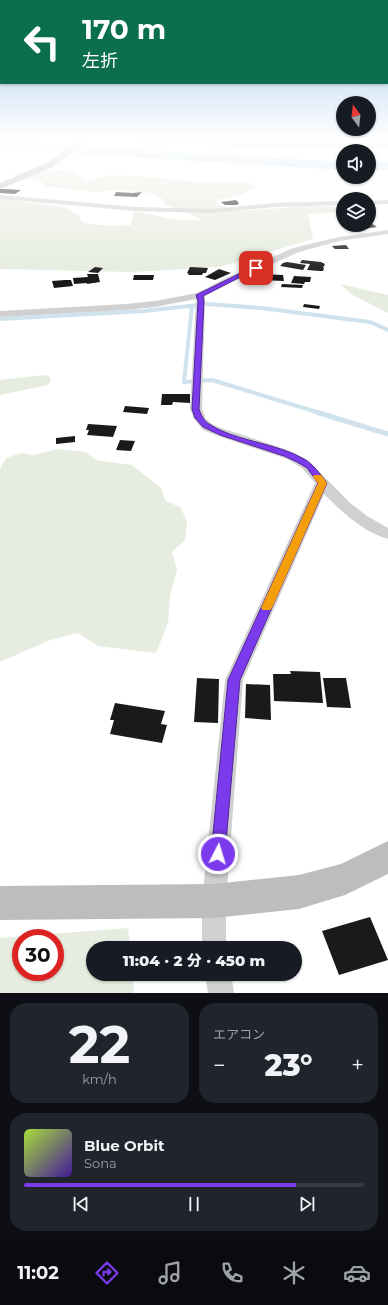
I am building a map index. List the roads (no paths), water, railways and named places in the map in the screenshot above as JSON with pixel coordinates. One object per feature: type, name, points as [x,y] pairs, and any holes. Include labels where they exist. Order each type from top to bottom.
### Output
[{"type":"street","points":[[0,197],[136,209],[212,211],[274,205],[336,203]]},
{"type":"street","points":[[376,202],[388,202]]},
{"type":"street","points":[[0,314],[126,307],[155,304],[200,295],[229,280],[296,250],[339,239],[388,232]]},
{"type":"street","points":[[200,295],[201,301],[196,409],[198,418],[206,426],[223,434],[287,454],[300,460],[310,467],[322,483],[361,518],[388,534]]},
{"type":"street","points":[[214,941],[214,901],[234,680],[322,483]]},
{"type":"street","points":[[0,903],[214,901],[299,892],[345,879],[388,858]]},
{"type":"street","points":[[219,981],[221,993]]},
{"type":"waterway","points":[[0,319],[144,311],[208,304],[261,308],[370,322],[388,330]]},
{"type":"waterway","points":[[192,306],[184,382],[212,380],[320,413]]},
{"type":"waterway","points":[[316,412],[388,434]]}]
